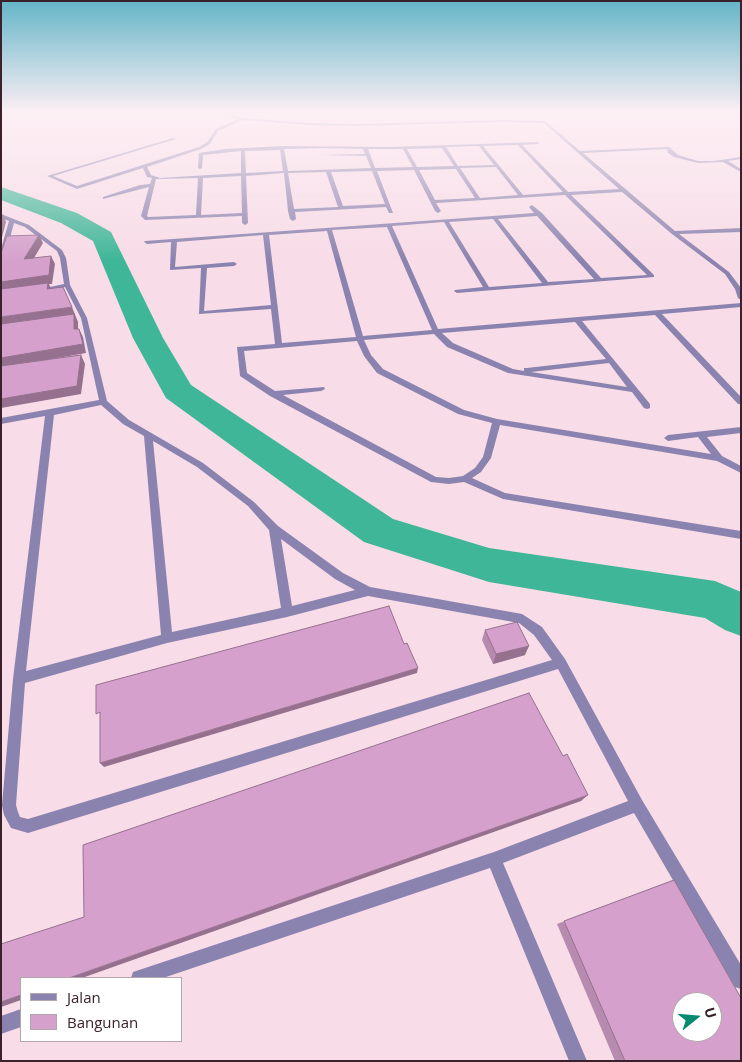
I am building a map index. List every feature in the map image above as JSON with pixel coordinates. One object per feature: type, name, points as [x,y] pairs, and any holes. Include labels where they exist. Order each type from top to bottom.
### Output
[{"type":"street","points":[[95,163],[49,176],[76,188],[155,163]]},
{"type":"street","points":[[200,163],[200,168]]},
{"type":"street","points":[[243,163],[245,224]]},
{"type":"street","points":[[284,163],[293,220]]},
{"type":"street","points":[[371,163],[390,212]]},
{"type":"street","points":[[413,163],[438,211]]},
{"type":"street","points":[[454,163],[478,199]]},
{"type":"street","points":[[493,163],[521,196]]},
{"type":"street","points":[[457,291],[652,276],[537,163]]},
{"type":"street","points":[[591,163],[674,233],[727,273],[738,289],[741,298]]},
{"type":"street","points":[[727,163],[741,171]]},
{"type":"street","points":[[144,166],[149,176],[154,178],[328,170],[374,171],[496,166]]},
{"type":"street","points":[[328,170],[340,208]]},
{"type":"street","points":[[198,217],[201,176]]},
{"type":"street","points":[[154,178],[144,216],[147,218],[244,214]]},
{"type":"street","points":[[105,198],[142,186],[152,185]]},
{"type":"street","points":[[433,202],[623,190]]},
{"type":"street","points":[[291,211],[387,205]]},
{"type":"street","points":[[532,207],[599,280]]},
{"type":"street","points":[[147,242],[540,214]]},
{"type":"street","points":[[1,216],[40,234],[59,250],[63,258],[68,285],[84,318],[103,402],[126,422],[207,470],[251,504],[274,529],[339,576],[368,591],[522,619],[538,631],[560,663],[637,804],[741,980]]},
{"type":"street","points":[[495,218],[546,284]]},
{"type":"street","points":[[1,260],[12,220]]},
{"type":"street","points":[[446,221],[487,289]]},
{"type":"street","points":[[389,225],[436,332],[456,348],[511,371],[634,390]]},
{"type":"street","points":[[329,230],[360,339],[368,356],[380,371],[460,412],[497,422],[720,458]]},
{"type":"street","points":[[674,233],[740,231]]},
{"type":"street","points":[[266,234],[279,346]]},
{"type":"street","points":[[174,241],[172,269],[234,264]]},
{"type":"street","points":[[204,266],[201,313],[274,307]]},
{"type":"street","points":[[30,291],[68,285]]},
{"type":"street","points":[[497,422],[487,458],[478,470],[465,479],[449,482],[434,480],[273,394],[243,374],[240,349],[741,305]]},
{"type":"street","points":[[656,312],[741,402]]},
{"type":"street","points":[[75,319],[84,318]]},
{"type":"street","points":[[577,318],[647,406]]},
{"type":"street","points":[[83,359],[92,358]]},
{"type":"street","points":[[511,371],[611,361]]},
{"type":"street","points":[[273,394],[321,389]]},
{"type":"street","points":[[1,421],[103,402]]},
{"type":"street","points":[[50,413],[19,680],[9,805],[11,815],[16,822],[28,826],[560,663]]},
{"type":"street","points":[[668,438],[741,430]]},
{"type":"street","points":[[700,434],[720,458],[741,470]]},
{"type":"street","points":[[148,436],[167,638]]},
{"type":"street","points":[[465,479],[503,496],[741,535]]},
{"type":"street","points":[[274,529],[287,612]]},
{"type":"street","points":[[19,680],[167,638],[287,612],[368,591]]},
{"type":"street","points":[[143,977],[494,859],[637,804]]},
{"type":"street","points":[[494,859],[578,1061]]},
{"type":"street","points":[[1,1025],[20,1018]]},
{"type":"building","points":[[39,235],[24,259],[51,256],[49,275],[1,282],[1,253],[7,236]]},
{"type":"building","points":[[48,283],[47,289],[63,287],[72,307],[1,317],[1,289]]},
{"type":"building","points":[[74,314],[74,329],[79,329],[83,344],[1,358],[1,324]]},
{"type":"building","points":[[81,355],[77,386],[1,399],[1,366]]},
{"type":"building","points":[[389,606],[404,644],[407,643],[418,668],[100,763],[100,712],[96,714],[96,685]]},
{"type":"building","points":[[517,622],[529,646],[496,654],[485,630]]},
{"type":"building","points":[[529,693],[563,756],[567,754],[588,795],[72,977],[20,977],[20,995],[1,1002],[1,944],[84,917],[83,845]]},
{"type":"building","points":[[674,880],[741,998],[741,1061],[625,1061],[564,921]]},
{"type":"waterway","points":[[1,193],[69,218],[103,237],[148,338],[178,391],[379,531],[489,565],[715,600],[741,616]]}]
